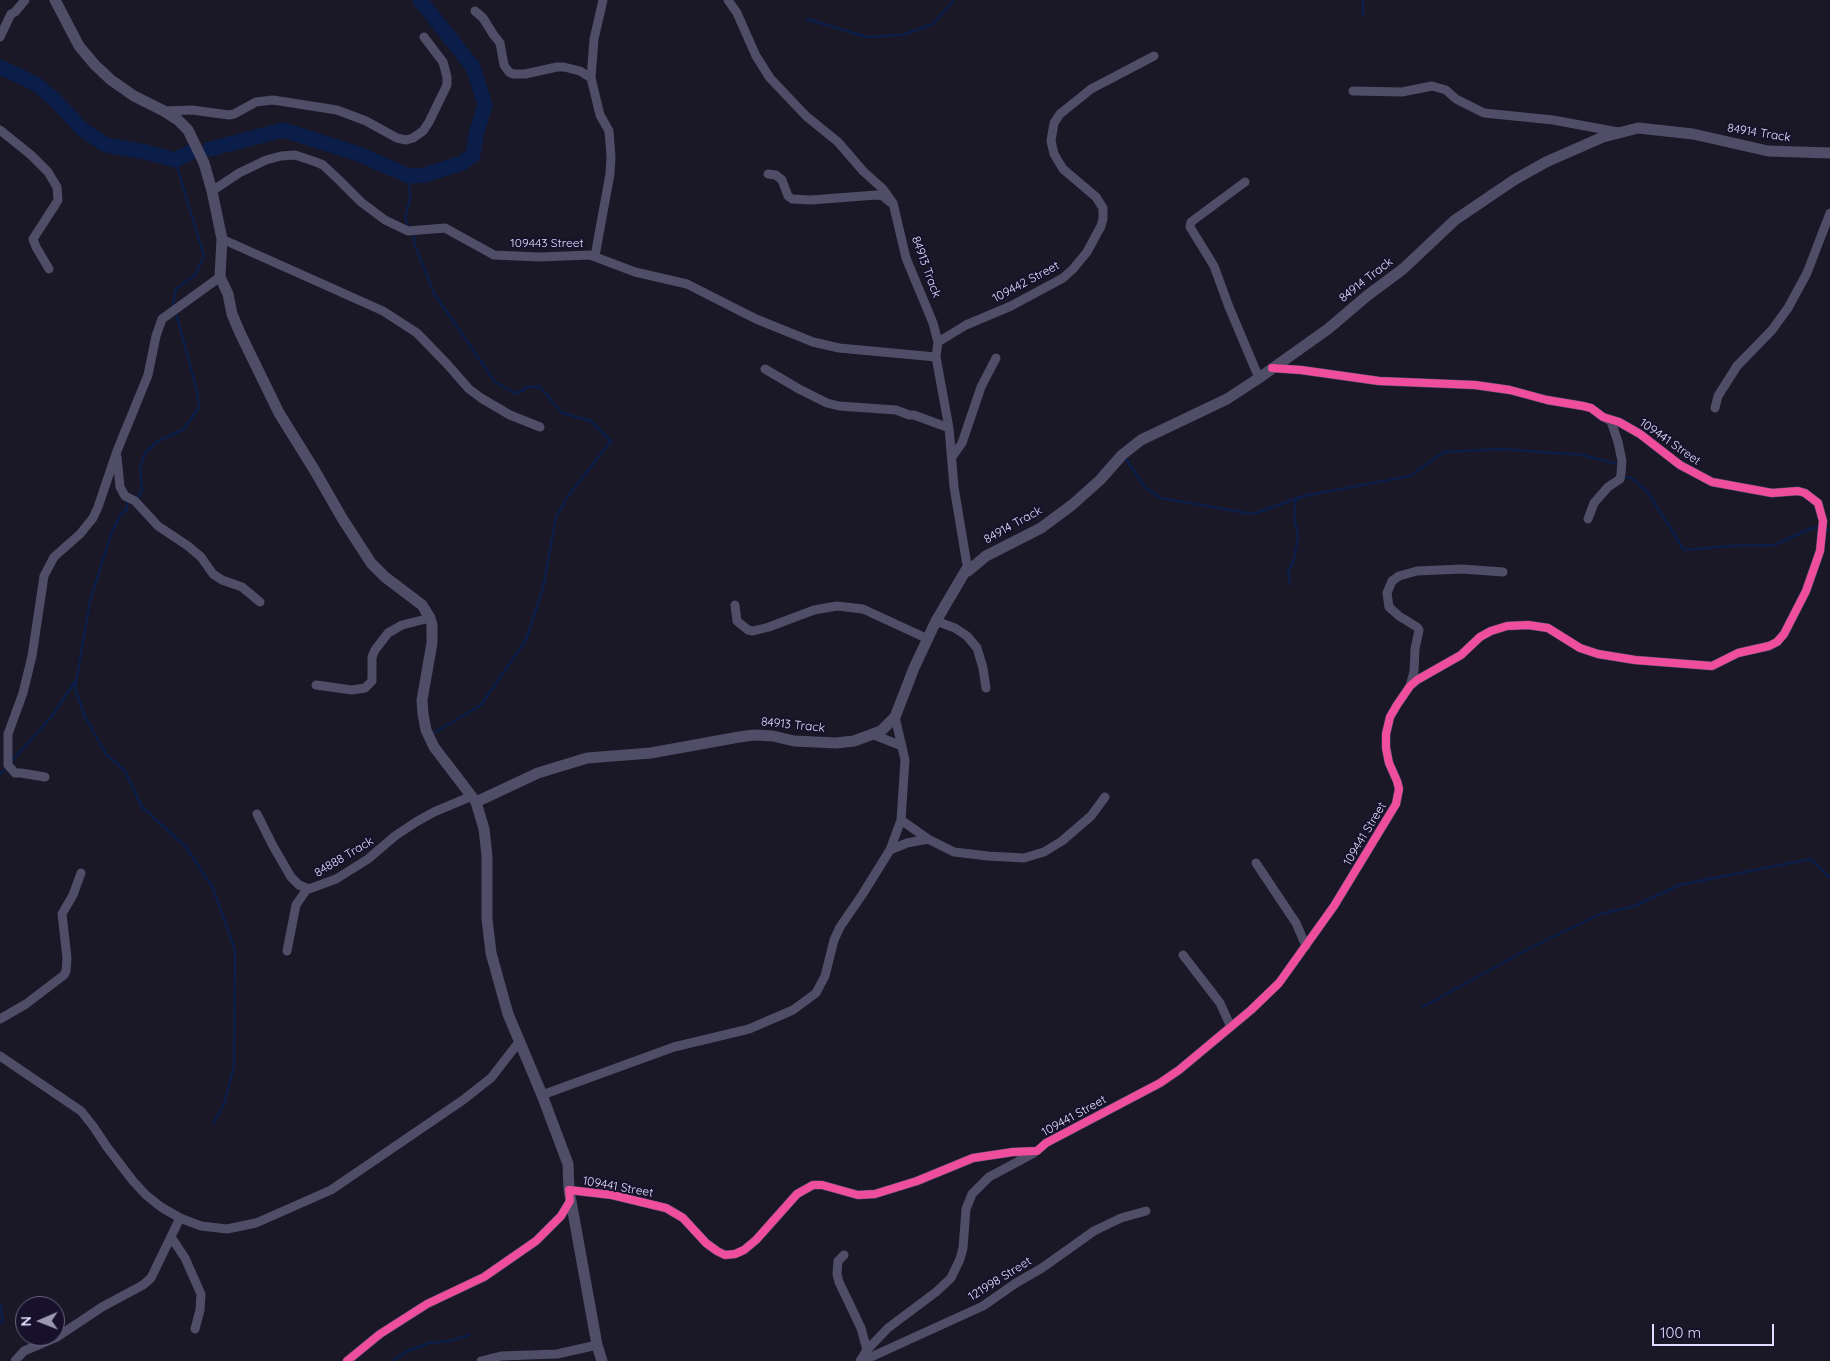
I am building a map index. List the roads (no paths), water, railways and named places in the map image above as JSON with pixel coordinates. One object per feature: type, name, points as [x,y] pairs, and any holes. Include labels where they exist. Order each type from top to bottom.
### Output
[{"type":"street","points":[[0,37],[11,14],[25,0]]},
{"type":"street","points":[[54,0],[79,46],[96,65],[112,80],[134,96],[164,111],[178,120],[188,130],[204,163],[212,191],[222,239],[220,276],[228,294],[232,314],[279,413],[371,563],[385,577],[422,605],[430,618],[432,642],[422,700],[426,730],[434,747],[474,799],[484,829],[487,856],[487,919],[491,953],[508,1014],[568,1164],[570,1201],[560,1216],[536,1241],[484,1277],[427,1304],[380,1334],[348,1361]]},
{"type":"street","points":[[595,256],[610,174],[611,150],[609,131],[600,115],[591,78],[594,39],[603,0]]},
{"type":"street","name":"84913 Track","points":[[474,799],[538,773],[587,758],[669,751],[739,736],[773,736],[794,740],[836,743],[854,741],[874,735],[896,717],[914,668],[936,621],[964,574],[954,487],[950,428],[936,357],[938,342],[933,323],[906,258],[890,197],[863,171],[838,142],[806,116],[770,78],[756,56],[737,14],[728,0]]},
{"type":"street","points":[[475,11],[484,18],[500,43],[505,69],[509,72],[525,74],[564,67],[580,71],[591,78]]},
{"type":"street","points":[[0,14],[15,12]]},
{"type":"street","points":[[164,111],[192,110],[229,115],[256,102],[273,100],[337,110],[366,121],[396,138],[406,140],[413,138],[423,131],[447,85],[443,62],[424,37]]},
{"type":"street","name":"109442 Street","points":[[938,342],[966,325],[1011,306],[1064,278],[1087,252],[1101,226],[1103,208],[1096,197],[1063,169],[1054,154],[1051,141],[1054,123],[1060,114],[1091,89],[1154,56]]},
{"type":"street","points":[[1352,91],[1402,92],[1432,86],[1446,90],[1456,99],[1484,113],[1554,120],[1618,132]]},
{"type":"street","name":"84914 Track","points":[[964,574],[986,556],[1041,528],[1072,506],[1100,480],[1122,455],[1141,440],[1227,399],[1259,378],[1328,329],[1368,295],[1403,269],[1455,220],[1510,182],[1546,162],[1618,132],[1638,128],[1692,134],[1768,151],[1830,153]]},
{"type":"street","points":[[0,130],[31,155],[48,172],[57,187],[58,200],[33,239],[49,269]]},
{"type":"street","name":"109443 Street","points":[[212,191],[239,173],[266,160],[295,155],[323,166],[340,180],[361,202],[385,220],[400,228],[413,231],[446,228],[494,254],[540,257],[582,254],[595,256],[635,272],[686,284],[756,319],[813,342],[839,348],[936,357]]},
{"type":"street","points":[[768,174],[776,175],[782,180],[788,196],[792,199],[811,200],[876,195],[889,199],[895,211]]},
{"type":"street","points":[[1245,182],[1191,222],[1190,227],[1214,266],[1228,307],[1259,378]]},
{"type":"street","points":[[1715,408],[1718,396],[1737,366],[1772,330],[1797,293],[1807,273],[1830,213]]},
{"type":"street","points":[[222,239],[383,311],[418,333],[469,389],[481,398],[510,415],[540,427]]},
{"type":"street","points":[[44,777],[15,773],[8,765],[8,734],[23,693],[32,656],[44,576],[54,557],[80,534],[93,518],[104,493],[117,451],[148,375],[156,336],[162,319],[220,276]]},
{"type":"street","points":[[952,457],[962,442],[980,387],[996,358]]},
{"type":"street","points":[[766,368],[799,389],[827,403],[839,406],[896,410],[950,428]]},
{"type":"street","name":"109441 Street","points":[[569,1190],[612,1194],[666,1208],[683,1218],[706,1243],[726,1255],[744,1250],[756,1240],[797,1194],[813,1185],[822,1185],[858,1195],[875,1194],[917,1181],[972,1158],[1013,1152],[1037,1151],[1046,1143],[1074,1127],[1160,1084],[1232,1027],[1279,983],[1361,864],[1396,804],[1399,789],[1389,764],[1386,734],[1390,717],[1410,686],[1426,674],[1461,655],[1480,637],[1491,631],[1507,626],[1528,625],[1548,628],[1580,648],[1598,654],[1635,660],[1706,666],[1718,664],[1738,653],[1769,646],[1777,642],[1784,634],[1806,591],[1820,551],[1823,521],[1818,503],[1798,490],[1772,493],[1712,482],[1680,465],[1640,434],[1619,422],[1603,417],[1591,408],[1547,400],[1510,390],[1475,385],[1379,381],[1301,370],[1272,368]]},
{"type":"street","points":[[1588,519],[1594,503],[1608,487],[1620,479],[1622,468],[1615,430],[1611,421],[1603,417]]},
{"type":"street","points":[[117,451],[120,487],[125,496],[135,501],[158,526],[188,546],[200,557],[213,574],[222,580],[242,587],[260,602]]},
{"type":"street","points":[[1410,686],[1414,672],[1418,630],[1417,627],[1388,607],[1387,593],[1392,581],[1399,576],[1417,571],[1462,569],[1503,572]]},
{"type":"street","points":[[735,605],[737,622],[748,630],[753,631],[814,610],[837,606],[862,609],[928,639]]},
{"type":"street","points":[[316,685],[352,690],[365,688],[372,681],[372,657],[388,633],[402,625],[430,618]]},
{"type":"street","points":[[936,621],[955,628],[967,636],[977,648],[986,688]]},
{"type":"street","points":[[542,1095],[674,1047],[749,1029],[775,1019],[807,1001],[816,993],[821,987],[825,976],[834,940],[840,927],[862,896],[890,850],[901,820],[904,768],[896,717]]},
{"type":"street","points":[[874,735],[902,746]]},
{"type":"street","points":[[901,820],[946,850],[1012,858],[1032,856],[1044,852],[1080,826],[1098,808],[1105,797]]},
{"type":"street","name":"84888 Track","points":[[257,814],[290,877],[307,889],[316,888],[336,879],[378,852],[395,836],[434,812],[474,799]]},
{"type":"street","points":[[890,850],[906,843],[928,839]]},
{"type":"street","points":[[1256,863],[1296,923],[1306,946]]},
{"type":"street","points":[[0,1019],[26,1004],[64,975],[66,971],[66,958],[62,914],[73,895],[81,873]]},
{"type":"street","points":[[286,950],[296,905],[307,889]]},
{"type":"street","points":[[1183,955],[1220,1003],[1232,1027]]},
{"type":"street","points":[[0,1056],[81,1111],[107,1148],[146,1195],[161,1207],[180,1218],[212,1229],[239,1228],[272,1217],[331,1190],[463,1100],[490,1078],[519,1042]]},
{"type":"street","points":[[861,1361],[867,1350],[888,1328],[936,1292],[951,1278],[957,1268],[963,1248],[968,1200],[977,1188],[1002,1168],[1037,1151]]},
{"type":"street","points":[[569,1190],[597,1344],[602,1361]]},
{"type":"street","name":"121998 Street","points":[[861,1361],[983,1306],[1042,1268],[1094,1231],[1121,1218],[1146,1212]]},
{"type":"street","points":[[15,1361],[24,1351],[57,1337],[102,1307],[143,1285],[151,1278],[180,1218]]},
{"type":"street","points":[[171,1237],[185,1258],[201,1294],[200,1310],[195,1329]]},
{"type":"street","points":[[844,1255],[838,1261],[837,1274],[861,1328],[867,1350]]},
{"type":"street","points":[[481,1361],[501,1356],[557,1354],[597,1344]]},
{"type":"waterway","points":[[210,149],[283,130],[356,153],[409,176],[425,175],[462,163],[473,155],[476,135],[485,105],[473,67],[420,0]]},
{"type":"waterway","points":[[807,19],[867,37],[902,35],[933,24],[954,0]]},
{"type":"waterway","points":[[1363,0],[1363,15]]},
{"type":"waterway","points":[[0,67],[36,84],[55,100],[82,129],[106,145],[146,152],[175,160],[193,151]]},
{"type":"waterway","points":[[174,307],[176,289],[195,275],[204,256],[175,160]]},
{"type":"waterway","points":[[409,176],[410,199],[405,218],[409,228]]},
{"type":"waterway","points":[[414,236],[414,243],[434,293],[495,382],[515,393],[523,391],[526,387],[540,387],[562,413],[591,421],[611,441],[568,496],[556,517],[543,588],[526,640],[481,705],[434,733]]},
{"type":"waterway","points":[[137,499],[142,491],[140,468],[145,453],[158,441],[184,429],[199,407],[197,391],[176,313]]},
{"type":"waterway","points":[[1126,459],[1145,487],[1160,498],[1253,514],[1304,496],[1410,476],[1444,452],[1501,449],[1583,455],[1617,464]]},
{"type":"waterway","points":[[1623,477],[1632,478],[1649,494],[1684,550],[1728,546],[1774,545],[1812,528],[1819,528]]},
{"type":"waterway","points":[[1290,584],[1288,572],[1294,559],[1298,537],[1294,515],[1296,498]]},
{"type":"waterway","points":[[127,503],[127,510],[121,514],[111,534],[90,601],[75,688],[85,717],[106,754],[125,771],[142,807],[186,847],[213,888],[235,950],[234,1066],[224,1104],[213,1124]]},
{"type":"waterway","points":[[1825,529],[1830,530]]},
{"type":"waterway","points":[[11,762],[51,717],[76,680]]},
{"type":"waterway","points":[[0,774],[7,768]]},
{"type":"waterway","points":[[1423,1007],[1528,949],[1600,914],[1635,906],[1679,885],[1811,859],[1830,878]]},
{"type":"waterway","points":[[0,1304],[3,1321],[0,1323]]},
{"type":"waterway","points":[[393,1361],[408,1351],[429,1343],[450,1341],[469,1335]]}]
